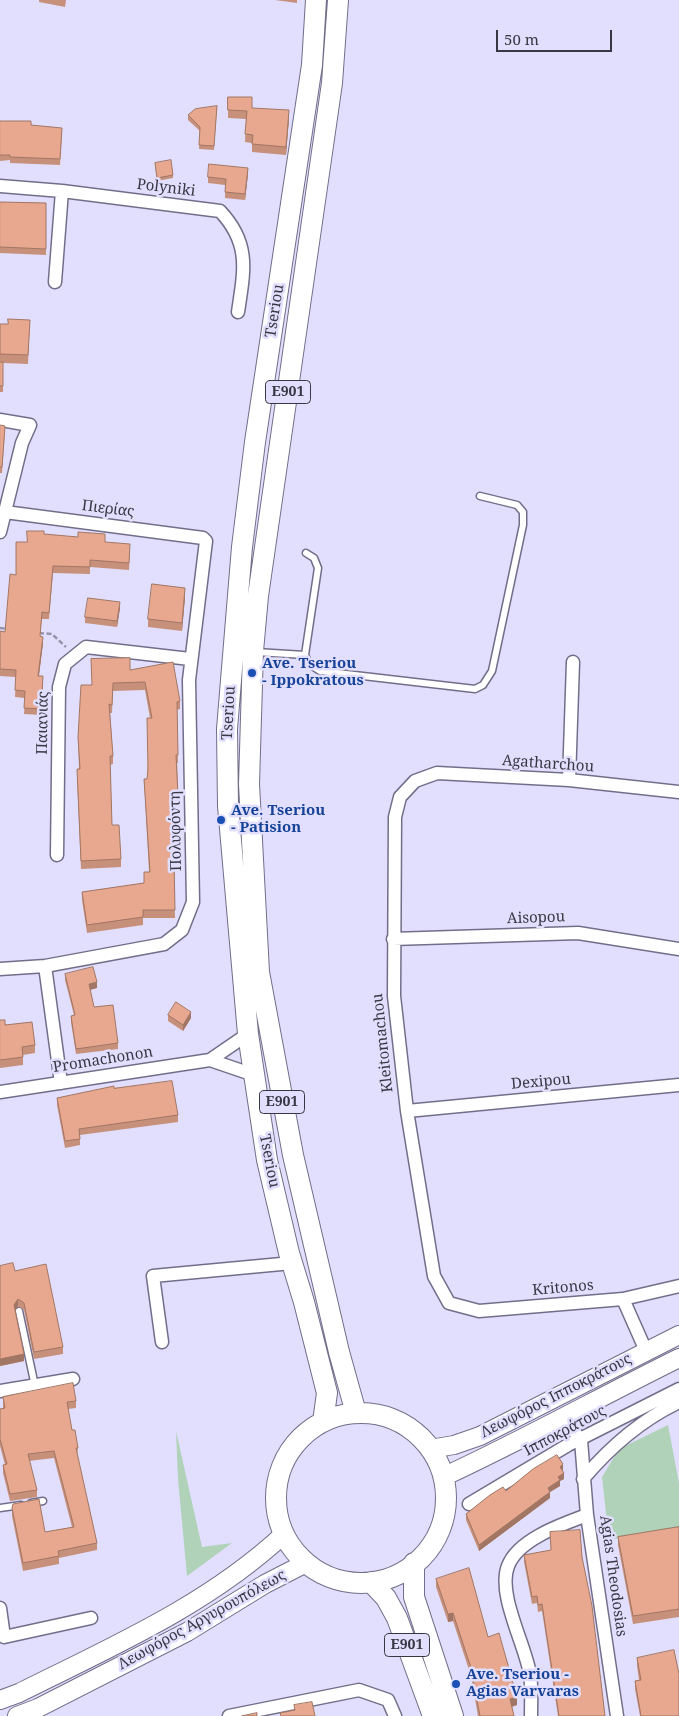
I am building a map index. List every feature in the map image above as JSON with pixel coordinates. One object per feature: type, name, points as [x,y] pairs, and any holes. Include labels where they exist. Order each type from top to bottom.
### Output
[{"type":"main road","name":"Tseriou","points":[[316,0],[312,65],[255,442],[242,547],[229,710],[228,806],[248,1034],[267,1160],[327,1393],[323,1422]]},
{"type":"main road","name":"Tseriou","points":[[338,0],[332,83],[258,596],[253,651],[249,784],[259,972],[293,1156],[341,1361],[356,1413]]},
{"type":"main road","name":"Λεωφόρος Ιπποκράτους","points":[[430,1448],[454,1445],[480,1436],[679,1335]]},
{"type":"main road","name":"Λεωφόρος Ιπποκράτους","points":[[444,1477],[498,1452],[562,1417],[679,1358]]},
{"type":"main road","points":[[356,1413],[384,1416],[410,1428],[430,1448],[444,1477],[446,1500],[442,1522],[432,1543],[414,1563],[398,1574],[370,1582],[348,1582],[325,1575],[306,1563],[288,1543],[278,1518],[275,1496],[278,1475],[287,1454],[301,1437],[323,1422],[339,1416],[356,1413]]},
{"type":"main road","name":"Λεωφόρος Αργυρουπόλεως","points":[[0,1700],[20,1694],[150,1628],[255,1561],[284,1534]]},
{"type":"main road","name":"Λεωφόρος Αργυρουπόλεως","points":[[17,1716],[38,1708],[187,1632],[265,1584],[306,1563]]},
{"type":"main road","points":[[414,1563],[414,1597],[451,1709]]},
{"type":"main road","name":"E901","points":[[370,1582],[386,1598],[397,1618],[433,1716]]},
{"type":"street","name":"Polyniki","points":[[0,186],[62,190],[220,211],[232,224],[241,242],[243,263],[238,312]]},
{"type":"street","points":[[55,282],[62,190]]},
{"type":"street","points":[[0,420],[30,424],[22,442],[0,532]]},
{"type":"street","name":"Πιερίας","points":[[5,512],[204,538],[206,541]]},
{"type":"street","name":"Πολυφόντη","points":[[0,969],[45,966],[164,944],[182,930],[193,902],[190,659],[206,541]]},
{"type":"street","points":[[76,656],[86,647],[190,659]]},
{"type":"street","name":"Παιανιάς","points":[[57,855],[59,687],[66,664],[76,656]]},
{"type":"street","points":[[568,780],[573,662]]},
{"type":"street","name":"Agatharchou","points":[[415,781],[437,773],[568,780],[679,792]]},
{"type":"street","name":"Kleitomachou","points":[[415,781],[400,797],[395,817],[394,996],[406,1111],[434,1276],[449,1303]]},
{"type":"street","name":"Aisopou","points":[[393,940],[578,933],[679,949]]},
{"type":"street","points":[[45,966],[61,1083]]},
{"type":"street","name":"Promachonon","points":[[0,1092],[210,1060],[248,1034]]},
{"type":"street","name":"Promachonon","points":[[210,1060],[254,1075]]},
{"type":"street","name":"Dexipou","points":[[406,1111],[679,1085]]},
{"type":"street","points":[[162,1342],[153,1276],[292,1263]]},
{"type":"street","name":"Kritonos","points":[[449,1303],[479,1311],[623,1299],[679,1286]]},
{"type":"street","points":[[623,1299],[646,1351]]},
{"type":"street","points":[[0,1392],[73,1379]]},
{"type":"street","name":"Ιπποκράτους","points":[[469,1504],[568,1445],[679,1389]]},
{"type":"street","points":[[583,1479],[620,1439],[659,1411],[679,1402]]},
{"type":"street","points":[[562,1417],[581,1440]]},
{"type":"street","name":"Agias Theodosias","points":[[581,1440],[587,1515],[617,1716]]},
{"type":"street","points":[[531,1716],[530,1675],[507,1595],[505,1579],[508,1565],[518,1552],[545,1531],[587,1515]]},
{"type":"street","points":[[0,1608],[4,1637],[91,1618]]},
{"type":"street","points":[[229,1716],[359,1690],[388,1700],[395,1716]]},
{"type":"lane","points":[[306,552],[314,558],[318,568],[305,655],[309,664],[320,671],[475,688],[483,685],[492,671],[524,524],[523,512],[517,505],[480,496]]},
{"type":"lane","points":[[253,651],[305,655]]},
{"type":"lane","points":[[20,1311],[35,1386]]},
{"type":"lane","points":[[0,1508],[43,1501]]},
{"type":"path","points":[[0,628],[17,630]]},
{"type":"path","points":[[34,632],[52,634],[76,656]]},
{"type":"green space","points":[[668,1425],[679,1483],[679,1529],[609,1540],[602,1477],[619,1449]]},
{"type":"green space","points":[[176,1431],[202,1547],[232,1543],[187,1576],[178,1479]]},
{"type":"building","points":[[228,97],[252,97],[252,108],[289,110],[286,147],[252,144],[253,135],[245,134],[247,111],[228,110]]},
{"type":"building","points":[[217,106],[214,146],[199,145],[200,127],[188,115],[195,109]]},
{"type":"building","points":[[0,121],[31,121],[31,125],[62,128],[60,159],[0,155]]},
{"type":"building","points":[[171,160],[173,175],[157,178],[155,163]]},
{"type":"building","points":[[209,164],[248,168],[245,194],[225,192],[226,179],[208,177]]},
{"type":"building","points":[[0,202],[46,203],[46,249],[0,247]]},
{"type":"building","points":[[8,319],[30,320],[28,355],[0,354],[0,324],[8,324]]},
{"type":"building","points":[[0,362],[3,362],[3,386],[0,386]]},
{"type":"building","points":[[0,425],[5,426],[2,467],[0,467]]},
{"type":"building","points":[[27,531],[44,531],[44,534],[78,537],[78,532],[105,534],[105,542],[130,544],[129,563],[90,560],[90,567],[53,566],[49,613],[42,612],[40,636],[43,637],[38,676],[43,676],[41,709],[24,708],[25,691],[15,690],[16,670],[0,669],[0,631],[5,632],[10,574],[16,575],[16,542],[27,542]]},
{"type":"building","points":[[152,584],[185,588],[182,623],[148,619]]},
{"type":"building","points":[[88,598],[120,602],[117,621],[85,617]]},
{"type":"building","points":[[130,658],[130,670],[173,662],[180,701],[177,702],[178,755],[176,755],[181,858],[174,858],[175,910],[143,910],[143,917],[87,925],[82,892],[144,883],[144,872],[150,872],[144,779],[147,779],[148,770],[147,718],[152,718],[145,682],[113,683],[112,705],[109,704],[113,756],[110,756],[112,825],[119,825],[121,859],[81,861],[77,769],[80,769],[78,737],[81,685],[92,685],[91,659]]},
{"type":"building","points":[[93,967],[97,982],[89,984],[94,1007],[113,1005],[118,1043],[76,1049],[71,1016],[75,1015],[65,974]]},
{"type":"building","points":[[176,1002],[191,1012],[183,1025],[168,1015]]},
{"type":"building","points":[[0,1020],[5,1020],[5,1025],[32,1022],[35,1045],[22,1047],[23,1057],[0,1060]]},
{"type":"building","points":[[172,1081],[178,1115],[79,1129],[80,1139],[65,1141],[57,1098],[114,1086],[114,1088]]},
{"type":"building","points":[[13,1263],[15,1271],[46,1264],[63,1347],[34,1352],[24,1303],[18,1299],[14,1305],[24,1354],[0,1359],[0,1266]]},
{"type":"building","points":[[73,1383],[76,1401],[67,1402],[72,1430],[75,1430],[78,1448],[76,1448],[97,1543],[58,1551],[59,1556],[23,1563],[12,1508],[13,1504],[39,1499],[45,1532],[74,1527],[54,1451],[28,1454],[37,1490],[10,1494],[3,1465],[7,1464],[0,1439],[0,1409],[5,1408],[3,1397]]},
{"type":"building","points":[[557,1455],[563,1464],[560,1467],[564,1473],[558,1477],[560,1480],[548,1488],[550,1492],[479,1545],[466,1514],[490,1495],[503,1487],[506,1491],[533,1469]]},
{"type":"building","points":[[679,1527],[679,1609],[633,1616],[618,1537]]},
{"type":"building","points":[[580,1530],[582,1557],[592,1606],[605,1716],[559,1716],[542,1604],[538,1605],[537,1596],[532,1597],[524,1555],[551,1550],[550,1532]]},
{"type":"building","points":[[469,1568],[488,1637],[499,1633],[517,1697],[510,1699],[514,1716],[480,1716],[471,1668],[453,1613],[448,1614],[436,1579]]},
{"type":"building","points":[[674,1650],[679,1674],[679,1716],[641,1716],[635,1681],[641,1680],[637,1658]]},
{"type":"building","points":[[312,1702],[315,1716],[281,1716],[280,1713],[295,1710],[294,1705]]},
{"type":"building","points":[[257,1713],[257,1716],[242,1716]]},
{"type":"place","name":"Ave. Tseriou - Ippokratous","points":[[252,673]]},
{"type":"place","name":"Ave. Tseriou - Patision","points":[[221,820]]},
{"type":"place","name":"Ave. Tseriou - Agias Varvaras","points":[[456,1684]]}]
